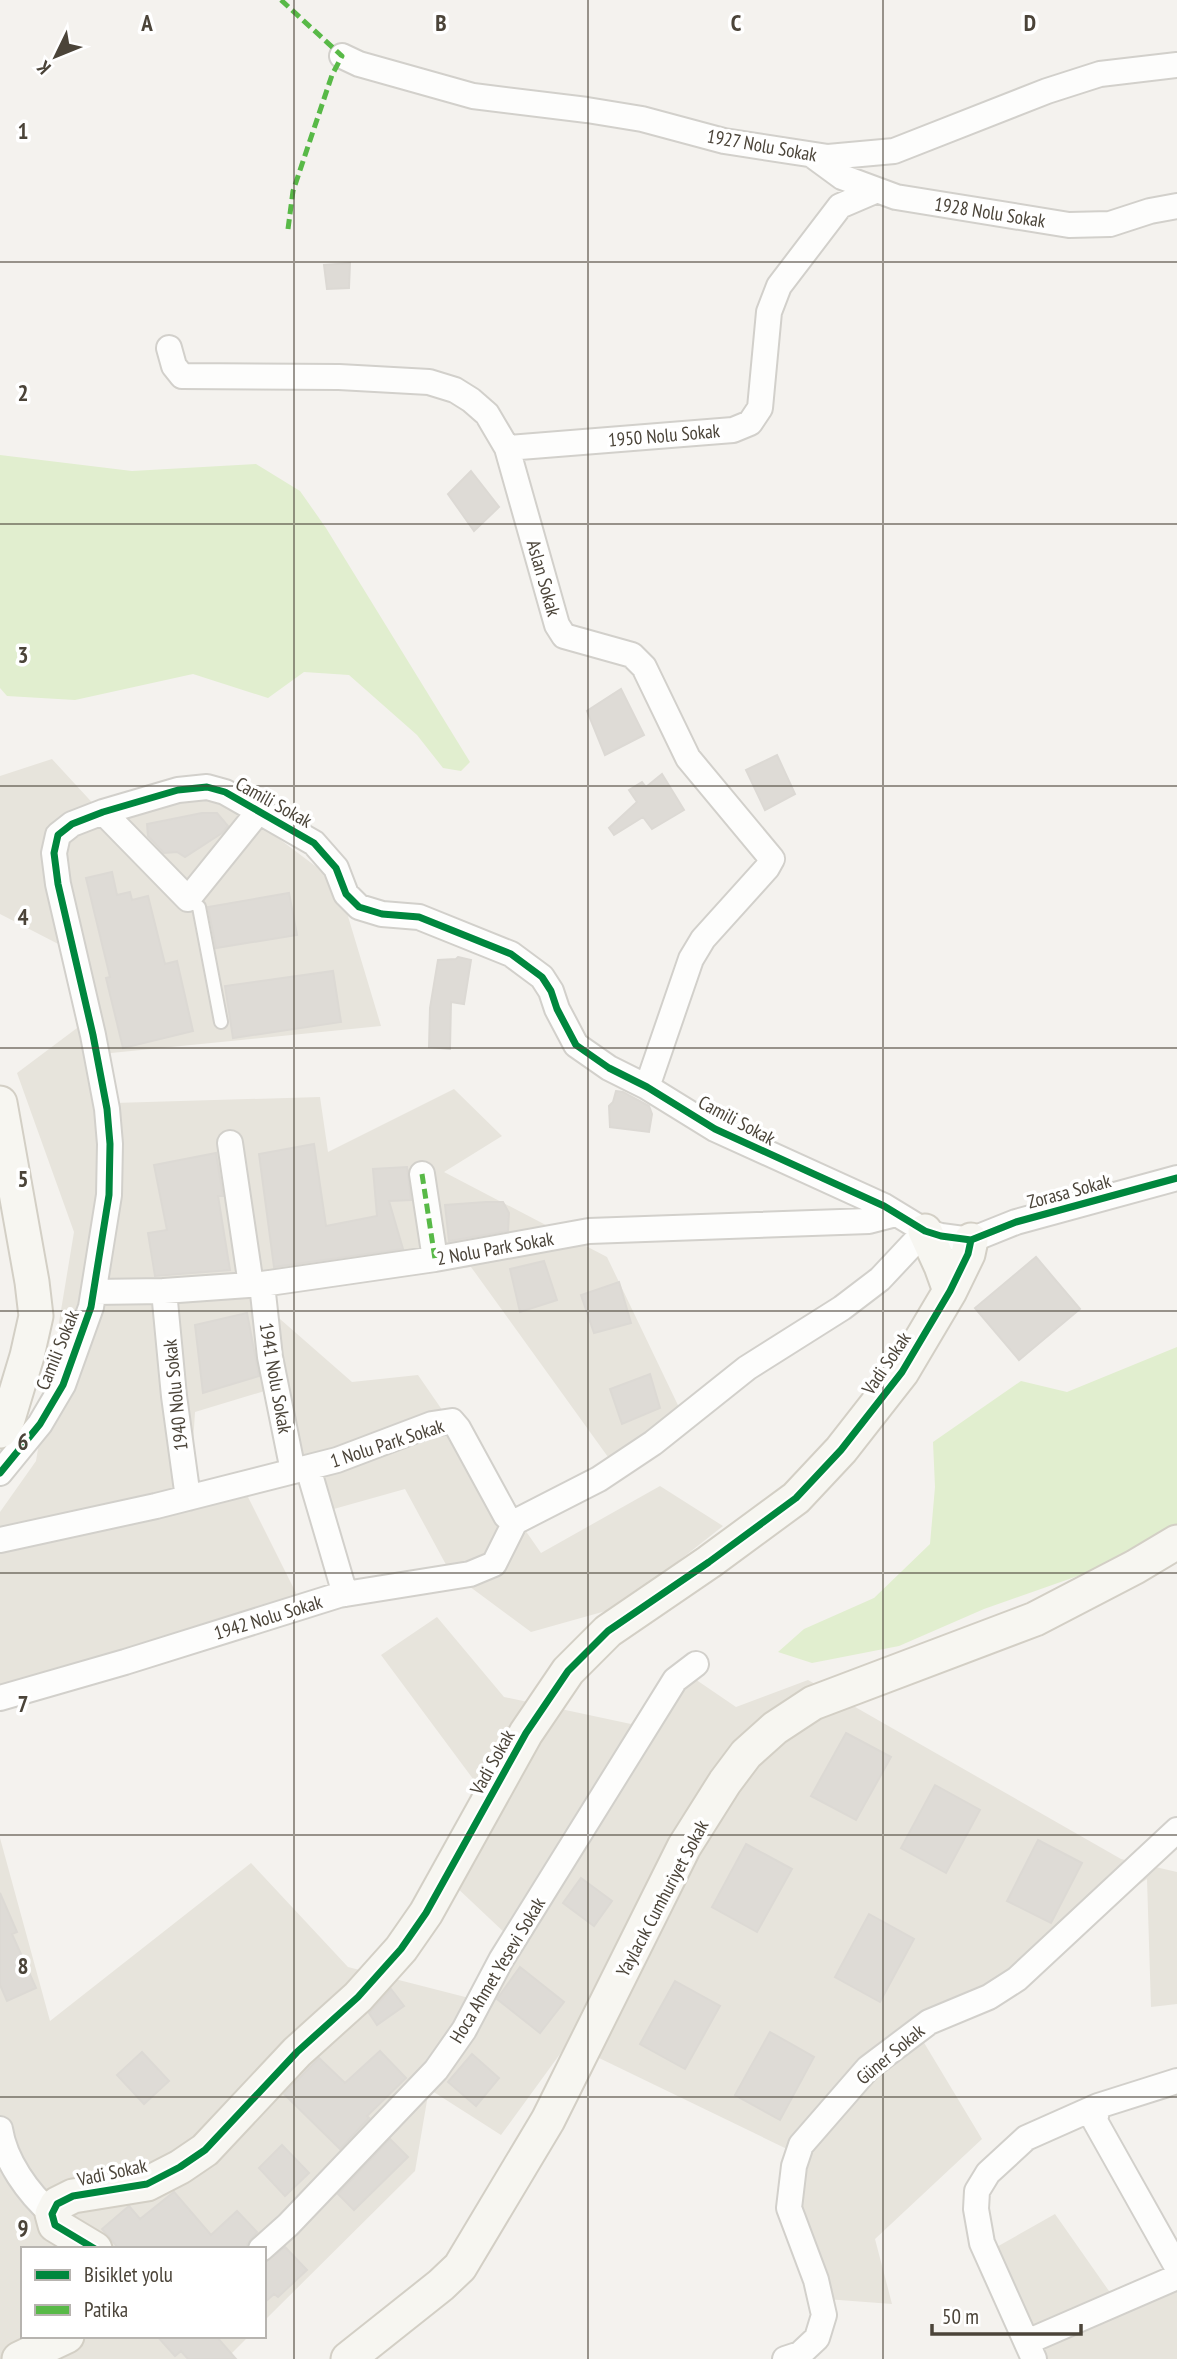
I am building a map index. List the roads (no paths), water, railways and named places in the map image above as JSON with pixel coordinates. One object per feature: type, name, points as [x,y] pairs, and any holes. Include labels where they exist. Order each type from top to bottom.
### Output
[{"type":"street","name":"1927 Nolu Sokak","points":[[342,56],[359,64],[473,96],[642,119],[724,141],[828,157],[894,151],[1047,91],[1100,75],[1177,65]]},
{"type":"street","name":"1928 Nolu Sokak","points":[[812,155],[842,177],[896,197],[1069,225],[1110,224],[1150,211],[1177,206]]},
{"type":"street","name":"1950 Nolu Sokak","points":[[507,447],[733,430],[750,423],[760,408],[769,312],[779,286],[840,206],[874,191]]},
{"type":"street","name":"Aslan Sokak","points":[[170,348],[174,366],[182,376],[339,377],[429,382],[455,390],[486,414],[507,447],[557,625],[564,636],[632,655],[643,667],[688,758],[772,859],[703,939],[691,958],[647,1087]]},
{"type":"street","name":"Camili Sokak","points":[[0,1473],[40,1424],[63,1385],[91,1307],[109,1195],[110,1144],[107,1109],[58,884],[54,853],[58,835],[72,824],[103,812],[178,790],[207,787],[225,792],[314,843],[336,868],[346,894],[359,907],[382,914],[419,917],[511,954],[542,977],[551,990],[557,1009],[576,1045],[609,1068],[647,1087],[715,1129],[884,1206],[925,1231],[971,1240]]},
{"type":"street","points":[[103,812],[188,899],[259,811]]},
{"type":"street","points":[[0,1103],[36,1316],[8,1419],[0,1431]]},
{"type":"street","name":"1941 Nolu Sokak","points":[[230,1143],[270,1357],[300,1469],[345,1594]]},
{"type":"street","points":[[422,1174],[435,1259]]},
{"type":"street","name":"Zorasa Sokak","points":[[971,1240],[1016,1222],[1177,1178]]},
{"type":"street","name":"2 Nolu Park Sokak","points":[[93,1292],[164,1291],[256,1284],[435,1259],[589,1231],[869,1221],[896,1214]]},
{"type":"street","points":[[515,1521],[599,1479],[653,1443],[747,1368],[842,1308],[880,1279],[925,1231],[942,1266],[950,1291]]},
{"type":"street","name":"Vadi Sokak","points":[[52,2214],[57,2204],[73,2196],[147,2184],[180,2168],[205,2150],[298,2052],[358,1997],[401,1949],[425,1913],[526,1733],[568,1671],[608,1632],[796,1499],[841,1450],[902,1373],[950,1291],[968,1254],[971,1240]]},
{"type":"street","name":"1940 Nolu Sokak","points":[[164,1291],[174,1396],[188,1498]]},
{"type":"street","name":"1 Nolu Park Sokak","points":[[0,1540],[188,1498],[337,1460],[432,1424],[452,1421],[458,1427],[506,1516],[515,1521]]},
{"type":"street","name":"1942 Nolu Sokak","points":[[0,1698],[345,1594],[470,1574],[495,1564],[515,1521]]},
{"type":"street","name":"Yaylacık Cumhuriyet Sokak","points":[[348,2359],[460,2267],[548,2120],[684,1847],[746,1754],[775,1728],[813,1703],[1035,1619],[1177,1542]]},
{"type":"street","name":"Hoca Ahmet Yesevi Sokak","points":[[263,2247],[288,2225],[436,2070],[464,2030],[501,1960],[675,1680],[696,1664]]},
{"type":"street","name":"Güner Sokak","points":[[785,2359],[800,2354],[817,2338],[824,2315],[816,2280],[789,2208],[794,2166],[801,2145],[868,2068],[929,2022],[989,1997],[1017,1979],[1177,1830]]},
{"type":"street","points":[[1177,2081],[1098,2106],[1026,2138],[988,2173],[977,2191],[976,2208],[982,2243],[1030,2351],[1177,2277]]},
{"type":"street","points":[[1098,2106],[1095,2121],[1099,2130],[1177,2267]]},
{"type":"street","points":[[0,2129],[9,2160],[41,2204],[52,2214],[55,2225],[92,2247]]},
{"type":"street","points":[[19,2359],[63,2338]]},
{"type":"lane","points":[[188,899],[199,907],[221,1022]]}]
